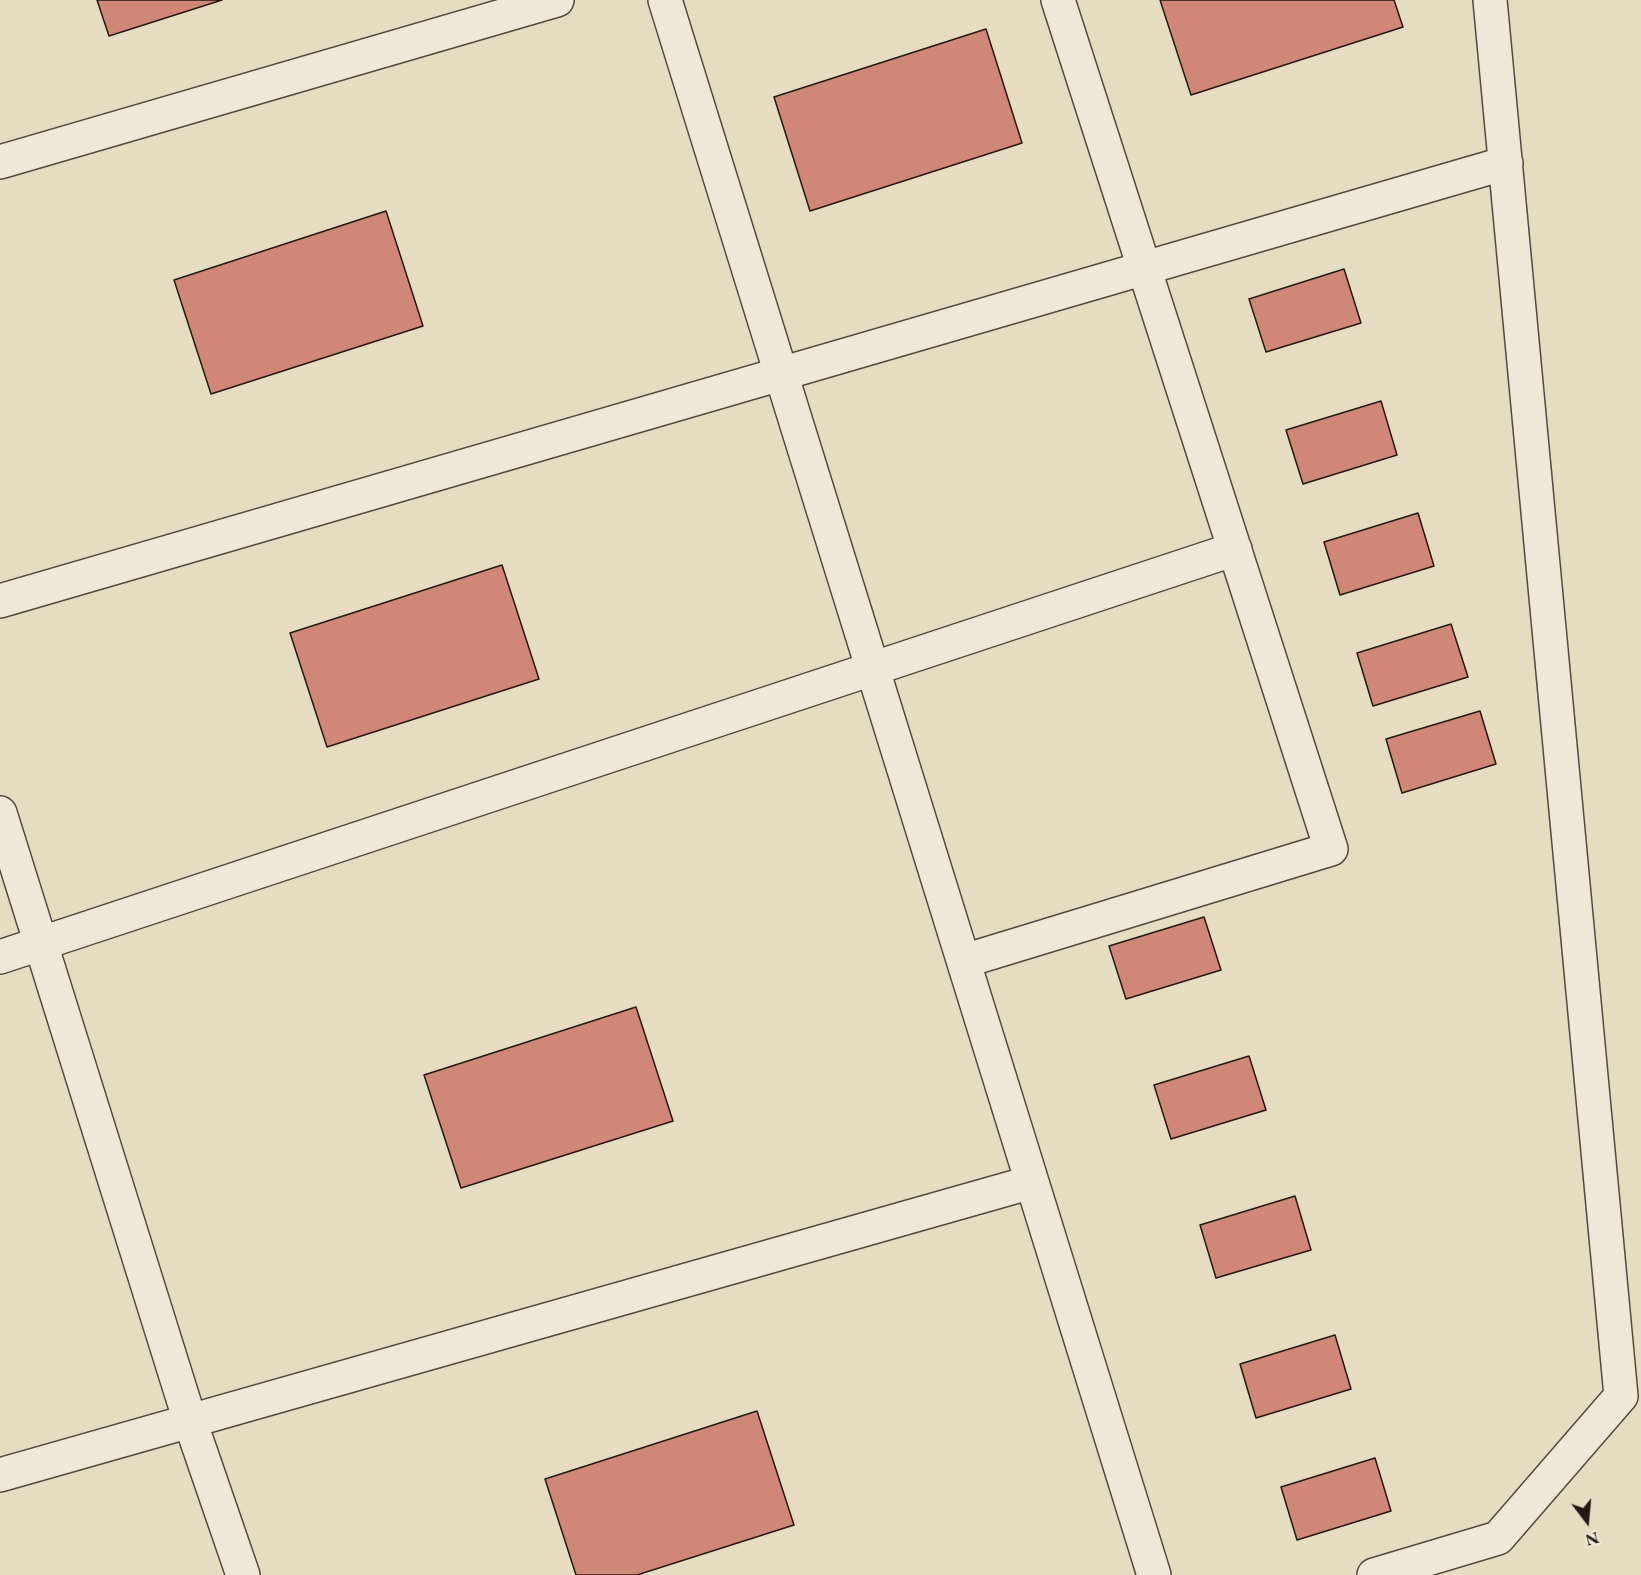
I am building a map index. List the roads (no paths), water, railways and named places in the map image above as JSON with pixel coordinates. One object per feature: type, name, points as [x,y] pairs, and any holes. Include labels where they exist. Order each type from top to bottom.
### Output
[{"type":"lane","points":[[0,162],[557,0]]},
{"type":"lane","points":[[665,0],[1154,1575]]},
{"type":"lane","points":[[964,961],[1331,849],[1058,0]]},
{"type":"lane","points":[[1374,1575],[1498,1538],[1621,1396],[1490,0]]},
{"type":"lane","points":[[0,601],[1506,163]]},
{"type":"lane","points":[[0,957],[1235,549]]},
{"type":"lane","points":[[0,813],[190,1421],[243,1575]]},
{"type":"lane","points":[[0,1475],[1032,1182]]}]
